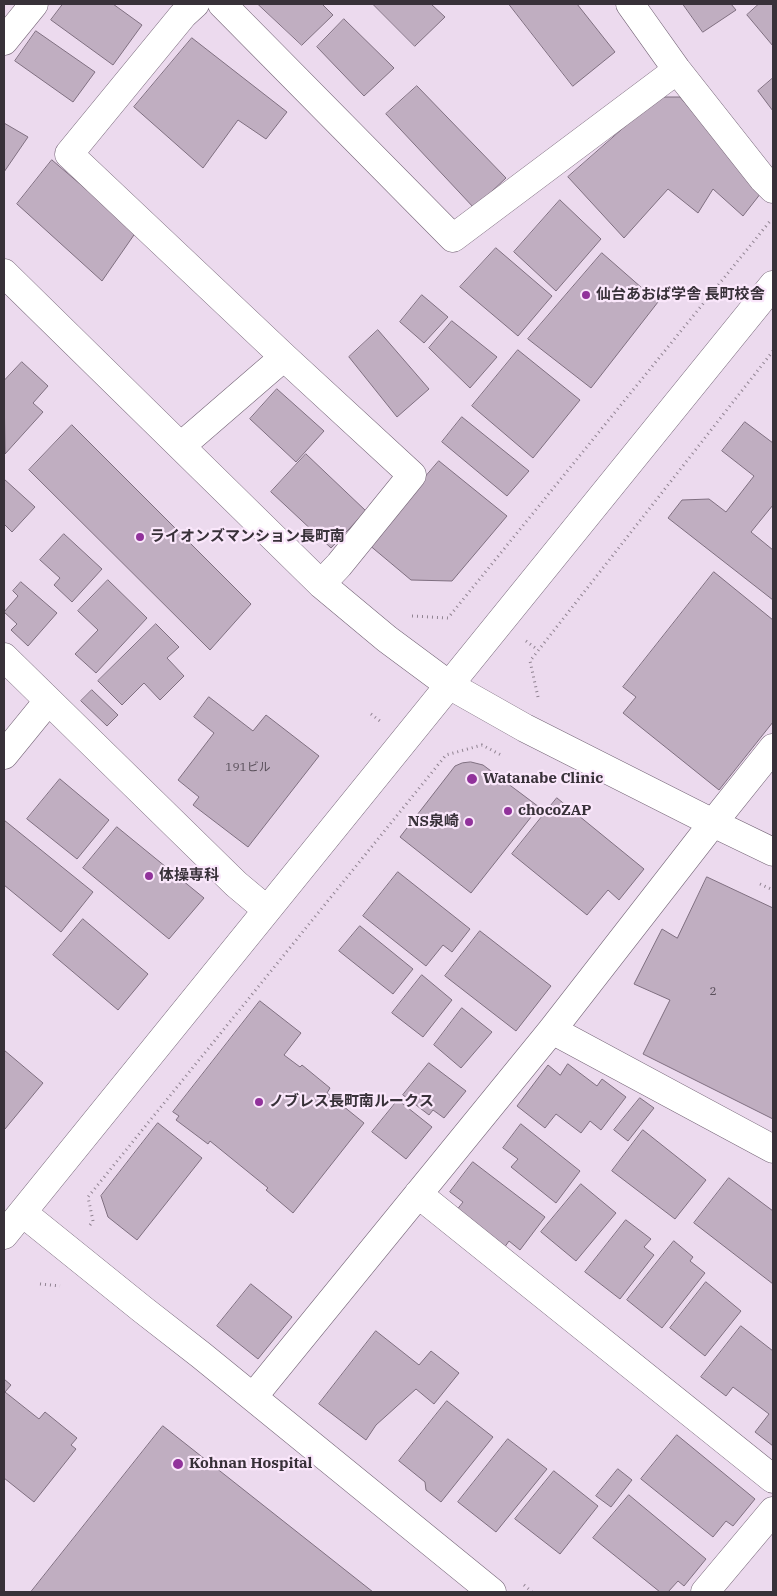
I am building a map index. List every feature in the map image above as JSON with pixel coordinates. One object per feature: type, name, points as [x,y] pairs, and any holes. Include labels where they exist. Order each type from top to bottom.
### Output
[{"type":"street","points":[[4,41],[34,4]]},
{"type":"street","points":[[222,4],[453,238],[678,70]]},
{"type":"street","points":[[630,4],[678,70],[773,190]]},
{"type":"street","points":[[183,7],[69,154],[412,475],[339,565],[321,584]]},
{"type":"street","points":[[4,273],[321,584],[387,639],[449,685],[526,728],[773,852]]},
{"type":"street","points":[[4,1235],[773,285]]},
{"type":"street","points":[[181,446],[284,357]]},
{"type":"street","points":[[4,657],[236,884],[267,910]]},
{"type":"street","points":[[4,755],[48,701]]},
{"type":"street","points":[[253,1397],[552,1030],[773,748]]},
{"type":"street","points":[[552,1030],[773,1149]]},
{"type":"street","points":[[418,1194],[773,1479]]},
{"type":"street","points":[[23,1213],[492,1592]]},
{"type":"street","points":[[705,1592],[773,1511]]},
{"type":"path","points":[[407,616],[448,618],[773,218]]},
{"type":"path","points":[[538,698],[530,661],[773,351]]},
{"type":"path","points":[[522,638],[538,650]]},
{"type":"path","points":[[88,1228],[93,1221],[88,1197],[446,755],[482,745],[505,757],[508,752]]},
{"type":"building","points":[[63,4],[113,4],[142,25],[113,65],[51,20]]},
{"type":"building","points":[[258,4],[322,4],[333,15],[302,45]]},
{"type":"building","points":[[373,4],[431,4],[445,17],[415,46]]},
{"type":"building","points":[[509,4],[577,4],[615,52],[573,86]]},
{"type":"building","points":[[683,4],[731,4],[736,10],[703,32]]},
{"type":"building","points":[[759,4],[773,4],[773,46],[747,15]]},
{"type":"building","points":[[344,19],[394,68],[364,96],[317,47]]},
{"type":"building","points":[[36,31],[95,72],[73,102],[15,61]]},
{"type":"building","points":[[192,38],[287,112],[266,139],[238,120],[203,168],[134,107]]},
{"type":"building","points":[[773,78],[773,111],[758,91]]},
{"type":"building","points":[[417,86],[506,178],[474,208],[386,114]]},
{"type":"building","points":[[659,97],[680,97],[761,193],[743,216],[713,189],[698,213],[668,189],[624,238],[568,177]]},
{"type":"building","points":[[4,123],[28,137],[4,172]]},
{"type":"building","points":[[52,160],[136,232],[102,281],[17,204]]},
{"type":"building","points":[[560,200],[601,239],[556,291],[514,252]]},
{"type":"building","points":[[496,248],[552,296],[518,336],[460,287]]},
{"type":"building","points":[[602,253],[658,302],[591,388],[528,339]]},
{"type":"building","points":[[422,295],[448,317],[424,343],[400,322]]},
{"type":"building","points":[[452,321],[497,357],[470,388],[429,348]]},
{"type":"building","points":[[378,330],[429,389],[397,417],[349,357]]},
{"type":"building","points":[[518,350],[580,400],[533,458],[472,406]]},
{"type":"building","points":[[22,362],[48,386],[33,403],[43,412],[5,454],[4,381]]},
{"type":"building","points":[[277,389],[324,431],[296,462],[250,419]]},
{"type":"building","points":[[462,417],[529,471],[507,496],[442,442]]},
{"type":"building","points":[[745,422],[773,443],[773,505],[751,532],[773,550],[773,600],[668,518],[682,500],[709,499],[726,512],[754,476],[722,451]]},
{"type":"building","name":"ライオンズマンション長町南","points":[[72,425],[251,604],[210,650],[29,470]]},
{"type":"building","points":[[306,454],[366,511],[331,548],[271,492]]},
{"type":"building","points":[[439,461],[507,516],[452,581],[411,580],[368,544]]},
{"type":"building","points":[[4,479],[35,507],[12,532],[4,524]]},
{"type":"building","points":[[64,534],[102,569],[72,602],[54,585],[60,578],[40,560]]},
{"type":"building","points":[[714,572],[773,620],[773,722],[719,790],[623,713],[636,697],[623,687]]},
{"type":"building","points":[[108,580],[147,618],[96,673],[75,654],[98,630],[78,611]]},
{"type":"building","points":[[21,582],[57,613],[28,646],[11,630],[17,624],[4,612],[18,596],[13,591]]},
{"type":"building","points":[[156,624],[179,647],[167,658],[184,676],[160,700],[144,683],[122,705],[98,681]]},
{"type":"building","points":[[92,690],[118,715],[107,726],[81,701]]},
{"type":"building","points":[[209,697],[253,731],[266,715],[319,756],[248,847],[193,805],[199,797],[178,780],[214,733],[194,717]]},
{"type":"building","name":"NS泉崎","points":[[471,762],[483,765],[539,807],[471,893],[400,837],[455,766]]},
{"type":"building","points":[[60,779],[109,820],[77,859],[27,819]]},
{"type":"building","points":[[557,798],[644,869],[619,900],[608,890],[587,915],[512,854]]},
{"type":"building","points":[[4,820],[93,892],[61,932],[4,885]]},
{"type":"building","points":[[117,827],[204,898],[169,939],[83,868]]},
{"type":"building","points":[[398,872],[470,929],[452,952],[443,945],[426,966],[363,916]]},
{"type":"building","points":[[707,877],[773,908],[773,1119],[643,1054],[670,1000],[634,984],[662,929],[677,938]]},
{"type":"building","points":[[83,919],[148,974],[118,1010],[53,955]]},
{"type":"building","points":[[360,926],[413,969],[393,994],[339,951]]},
{"type":"building","points":[[480,931],[551,986],[516,1031],[445,976]]},
{"type":"building","points":[[422,975],[452,1000],[423,1037],[392,1013]]},
{"type":"building","name":"ノブレス長町南ルークス","points":[[260,1001],[301,1033],[284,1055],[300,1067],[302,1065],[330,1088],[327,1093],[364,1123],[293,1213],[266,1190],[268,1188],[210,1141],[208,1144],[176,1120],[179,1116],[173,1112]]},
{"type":"building","points":[[462,1008],[492,1032],[461,1068],[434,1045]]},
{"type":"building","points":[[4,1050],[43,1083],[5,1129],[4,1128]]},
{"type":"building","points":[[429,1063],[466,1091],[444,1118],[433,1110],[429,1115],[403,1095]]},
{"type":"building","points":[[568,1064],[597,1086],[602,1079],[626,1097],[601,1130],[590,1121],[581,1133],[556,1114],[545,1128],[517,1106],[548,1065],[560,1075]]},
{"type":"building","points":[[640,1098],[654,1108],[628,1141],[614,1130]]},
{"type":"building","points":[[398,1100],[432,1127],[406,1159],[372,1132]]},
{"type":"building","points":[[158,1123],[202,1158],[137,1240],[108,1217],[101,1196]]},
{"type":"building","points":[[521,1124],[580,1171],[556,1203],[511,1167],[518,1159],[503,1148]]},
{"type":"building","points":[[643,1130],[706,1180],[675,1219],[612,1171]]},
{"type":"building","points":[[473,1162],[545,1217],[520,1250],[509,1241],[504,1248],[456,1211],[463,1202],[450,1192]]},
{"type":"building","points":[[729,1178],[773,1211],[773,1284],[694,1223]]},
{"type":"building","points":[[581,1184],[616,1213],[576,1261],[541,1232]]},
{"type":"building","points":[[626,1220],[651,1239],[644,1247],[654,1255],[620,1299],[585,1272]]},
{"type":"building","points":[[674,1241],[693,1257],[690,1261],[705,1273],[662,1328],[627,1300]]},
{"type":"building","points":[[706,1282],[741,1311],[705,1356],[670,1328]]},
{"type":"building","points":[[251,1284],[292,1317],[258,1359],[217,1326]]},
{"type":"building","points":[[741,1326],[773,1351],[773,1446],[755,1432],[769,1414],[733,1387],[726,1396],[701,1377]]},
{"type":"building","points":[[376,1331],[419,1365],[431,1351],[459,1373],[434,1404],[416,1389],[376,1425],[366,1440],[319,1404]]},
{"type":"building","points":[[4,1379],[11,1385],[5,1392],[39,1419],[45,1412],[77,1438],[71,1445],[76,1449],[34,1502],[4,1478]]},
{"type":"building","points":[[447,1401],[493,1437],[441,1502],[426,1490],[425,1482],[399,1461]]},
{"type":"building","points":[[163,1426],[373,1592],[31,1592]]},
{"type":"building","points":[[677,1435],[755,1499],[733,1526],[726,1521],[713,1537],[641,1479]]},
{"type":"building","points":[[508,1439],[547,1469],[496,1532],[458,1502]]},
{"type":"building","points":[[618,1469],[632,1480],[611,1507],[596,1496]]},
{"type":"building","points":[[554,1471],[598,1506],[560,1554],[515,1519]]},
{"type":"building","points":[[629,1495],[706,1559],[684,1586],[678,1581],[668,1592],[660,1592],[593,1538]]},
{"type":"place","name":"仙台あおば学舎 長町校舎","points":[[586,295]]},
{"type":"place","name":"ライオンズマンション長町南","points":[[140,537]]},
{"type":"place","name":"Watanabe Clinic","points":[[472,779]]},
{"type":"place","name":"chocoZAP","points":[[508,811]]},
{"type":"place","name":"NS泉崎","points":[[469,822]]},
{"type":"place","name":"体操専科","points":[[149,876]]},
{"type":"place","name":"ノブレス長町南ルークス","points":[[259,1102]]},
{"type":"place","name":"Kohnan Hospital","points":[[178,1464]]}]
